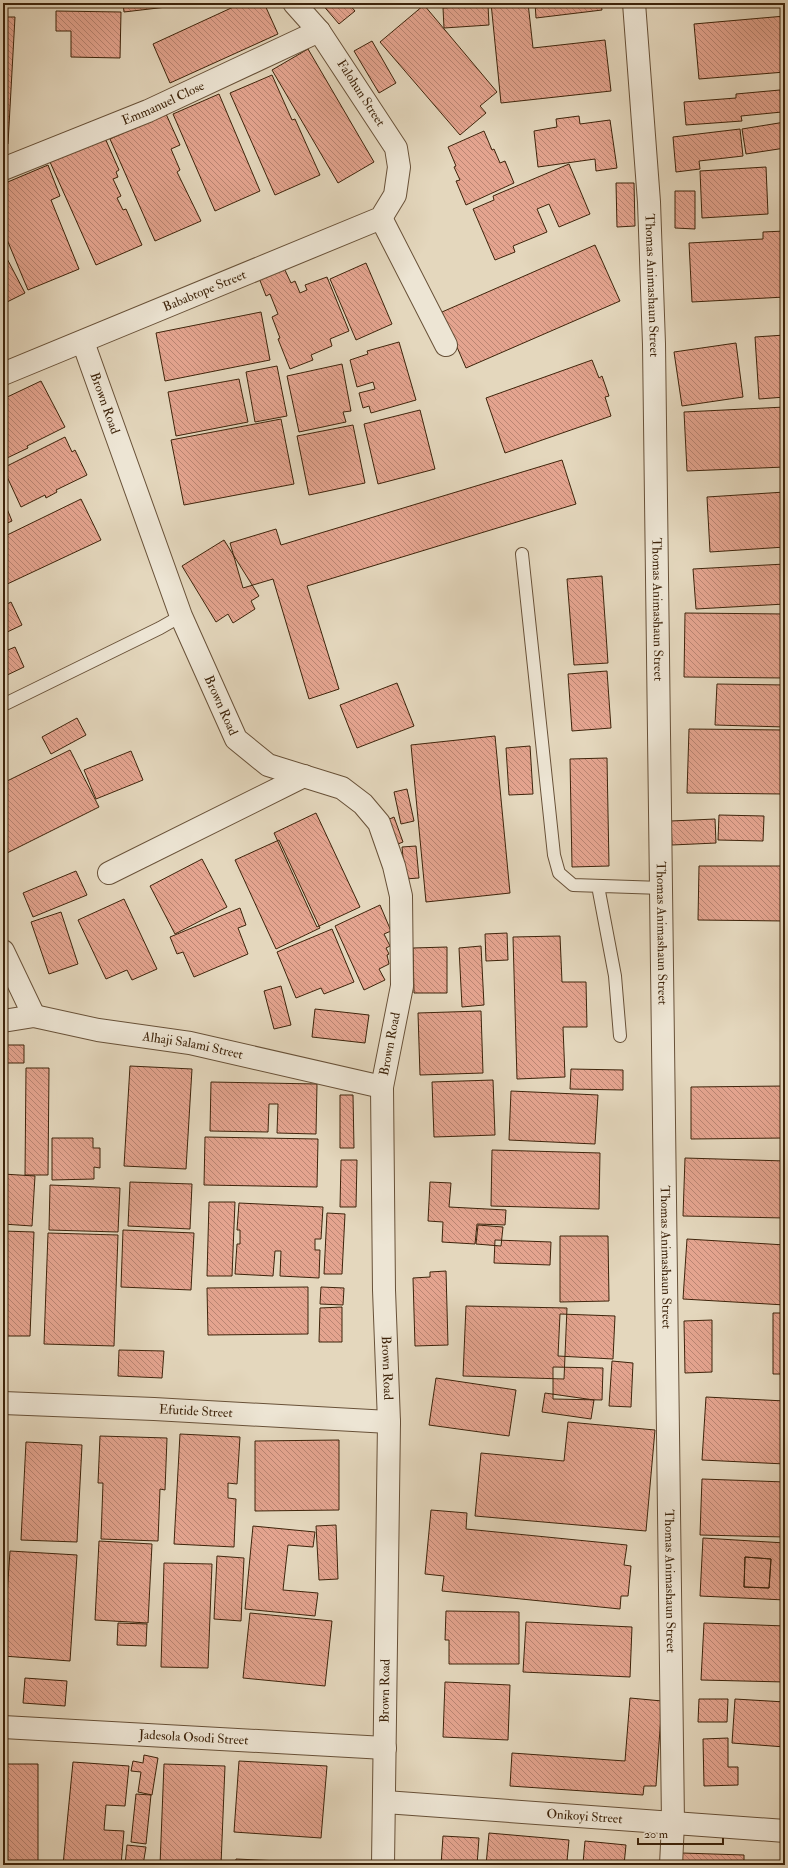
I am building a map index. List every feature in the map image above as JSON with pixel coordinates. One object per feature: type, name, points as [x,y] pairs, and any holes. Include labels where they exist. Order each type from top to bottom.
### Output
[{"type":"street","name":"Falohun Street","points":[[294,3],[319,31],[396,148],[399,167],[395,195],[381,218]]},
{"type":"street","name":"Thomas Animashaun Street","points":[[634,3],[650,210],[654,344],[673,1823],[671,1865]]},
{"type":"street","name":"Emmanuel Close","points":[[3,170],[148,111],[319,31]]},
{"type":"street","name":"Bababtope Street","points":[[3,374],[381,218]]},
{"type":"street","points":[[381,218],[446,345]]},
{"type":"street","name":"Brown Road","points":[[83,342],[181,616],[236,739],[268,765],[342,788],[363,804],[379,823],[394,866],[401,896],[402,986],[382,1087],[384,1290],[389,1422],[383,1865]]},
{"type":"street","points":[[109,874],[304,776]]},
{"type":"street","points":[[3,951],[34,1016]]},
{"type":"street","name":"Alhaji Salami Street","points":[[3,1021],[34,1016],[98,1030],[190,1043],[382,1087]]},
{"type":"street","name":"Efutide Street","points":[[3,1403],[154,1409],[389,1422]]},
{"type":"street","name":"Jadesola Osodi Street","points":[[3,1727],[385,1748]]},
{"type":"street","name":"Onikoyi Street","points":[[385,1802],[785,1831]]},
{"type":"lane","points":[[522,554],[554,854],[558,873],[573,886],[662,888]]},
{"type":"lane","points":[[3,705],[160,628],[181,616]]},
{"type":"lane","points":[[598,886],[615,976],[620,1036]]},
{"type":"building","points":[[22,3],[110,3],[110,5]]},
{"type":"building","points":[[123,3],[174,3],[175,6],[124,12]]},
{"type":"building","points":[[242,3],[264,3],[278,34],[170,83],[153,44]]},
{"type":"building","points":[[321,3],[348,3],[355,11],[339,24]]},
{"type":"building","points":[[491,3],[528,3],[533,48],[605,40],[611,91],[501,103]]},
{"type":"building","points":[[535,3],[601,3],[602,10],[536,18]]},
{"type":"building","points":[[761,3],[785,3],[785,5],[761,6]]},
{"type":"building","points":[[424,5],[497,92],[480,106],[486,113],[460,135],[380,42]]},
{"type":"building","points":[[488,5],[489,25],[444,28],[443,8]]},
{"type":"building","points":[[56,11],[121,12],[120,58],[71,57],[71,31],[56,31]]},
{"type":"building","points":[[785,16],[785,72],[699,79],[694,24]]},
{"type":"building","points":[[3,17],[15,17],[8,144],[3,143]]},
{"type":"building","points":[[372,41],[396,83],[379,93],[354,51]]},
{"type":"building","points":[[308,49],[374,162],[338,183],[272,70]]},
{"type":"building","points":[[272,75],[292,120],[295,119],[320,175],[275,195],[230,93]]},
{"type":"building","points":[[780,90],[782,112],[741,116],[742,121],[686,125],[684,102],[736,98],[736,94]]},
{"type":"building","points":[[219,94],[260,191],[215,211],[173,114]]},
{"type":"building","points":[[166,114],[180,145],[171,149],[180,170],[177,172],[201,221],[155,241],[110,139]]},
{"type":"building","points":[[579,116],[580,124],[610,120],[617,168],[596,171],[595,159],[538,167],[534,131],[557,127],[556,119]]},
{"type":"building","points":[[785,122],[785,148],[746,154],[742,129]]},
{"type":"building","points":[[740,129],[743,156],[699,161],[700,169],[676,172],[673,137]]},
{"type":"building","points":[[484,131],[492,150],[494,149],[500,163],[505,161],[514,183],[466,205],[456,181],[460,180],[448,147]]},
{"type":"building","points":[[105,138],[119,170],[116,172],[118,177],[113,179],[121,196],[117,198],[123,210],[126,209],[142,245],[96,265],[50,162]]},
{"type":"building","points":[[569,164],[590,214],[559,227],[549,204],[537,209],[547,232],[513,246],[515,252],[495,260],[473,209],[494,200],[493,196]]},
{"type":"building","points":[[48,165],[60,196],[51,200],[79,269],[28,290],[3,230],[3,184]]},
{"type":"building","points":[[766,167],[768,214],[702,218],[700,171]]},
{"type":"building","points":[[616,183],[634,183],[635,226],[617,227]]},
{"type":"building","points":[[675,191],[695,191],[695,229],[675,228]]},
{"type":"building","points":[[785,231],[785,297],[692,302],[689,243],[763,239],[763,232]]},
{"type":"building","points":[[595,245],[620,301],[466,368],[442,312]]},
{"type":"building","points":[[3,251],[25,293],[3,304]]},
{"type":"building","points":[[366,263],[392,324],[356,340],[330,279]]},
{"type":"building","points":[[284,268],[291,283],[295,281],[300,293],[307,290],[305,285],[327,277],[349,331],[330,339],[332,346],[311,355],[313,360],[290,369],[278,339],[280,338],[272,317],[278,314],[270,294],[266,296],[259,278]]},
{"type":"building","points":[[261,312],[270,360],[165,381],[156,333]]},
{"type":"building","points":[[785,335],[785,397],[759,399],[755,337]]},
{"type":"building","points":[[399,342],[416,400],[371,413],[369,406],[363,408],[359,393],[375,389],[373,382],[357,387],[350,360],[368,354],[367,351]]},
{"type":"building","points":[[736,343],[743,397],[682,406],[674,352]]},
{"type":"building","points":[[592,360],[599,378],[602,376],[609,396],[605,397],[611,416],[505,453],[486,398]]},
{"type":"building","points":[[342,364],[351,411],[343,412],[346,422],[299,432],[287,376]]},
{"type":"building","points":[[277,366],[287,416],[255,422],[246,372]]},
{"type":"building","points":[[239,379],[248,422],[176,436],[168,392]]},
{"type":"building","points":[[41,381],[65,427],[27,446],[28,448],[7,458],[6,456],[3,458],[3,399]]},
{"type":"building","points":[[785,407],[785,467],[687,471],[684,412]]},
{"type":"building","points":[[420,410],[435,469],[378,484],[364,424]]},
{"type":"building","points":[[281,419],[294,484],[184,505],[171,440]]},
{"type":"building","points":[[353,425],[365,483],[309,495],[297,436]]},
{"type":"building","points":[[65,437],[72,452],[75,450],[87,475],[56,490],[57,492],[46,498],[45,495],[21,507],[3,468]]},
{"type":"building","points":[[562,460],[576,504],[307,586],[339,689],[309,699],[273,579],[243,588],[230,543],[276,529],[281,545]]},
{"type":"building","points":[[785,492],[785,547],[710,552],[707,497]]},
{"type":"building","points":[[3,499],[12,521],[3,525]]},
{"type":"building","points":[[81,499],[101,540],[3,586],[3,537]]},
{"type":"building","points":[[224,540],[259,596],[251,601],[255,609],[233,623],[228,614],[216,622],[182,566]]},
{"type":"building","points":[[785,564],[785,604],[696,609],[693,569]]},
{"type":"building","points":[[602,576],[608,663],[574,665],[567,579]]},
{"type":"building","points":[[11,602],[22,625],[3,634],[3,606]]},
{"type":"building","points":[[685,613],[785,614],[785,678],[684,677]]},
{"type":"building","points":[[15,647],[24,667],[3,677],[3,652]]},
{"type":"building","points":[[607,671],[611,728],[572,731],[568,674]]},
{"type":"building","points":[[397,683],[414,726],[357,748],[340,705]]},
{"type":"building","points":[[717,684],[785,685],[785,727],[715,725]]},
{"type":"building","points":[[77,718],[86,735],[51,754],[42,737]]},
{"type":"building","points":[[689,729],[785,730],[785,794],[687,793]]},
{"type":"building","points":[[495,736],[510,893],[426,902],[411,745]]},
{"type":"building","points":[[530,746],[533,794],[509,795],[506,748]]},
{"type":"building","points":[[70,750],[99,807],[3,855],[3,783]]},
{"type":"building","points":[[131,751],[143,780],[96,799],[84,770]]},
{"type":"building","points":[[607,758],[609,866],[572,867],[570,759]]},
{"type":"building","points":[[407,789],[414,821],[401,824],[394,792]]},
{"type":"building","points":[[316,813],[360,907],[317,927],[274,833]]},
{"type":"building","points":[[719,815],[764,816],[763,841],[718,840]]},
{"type":"building","points":[[394,817],[403,842],[393,846],[383,822]]},
{"type":"building","points":[[715,819],[716,843],[672,845],[671,821]]},
{"type":"building","points":[[279,840],[320,928],[276,949],[235,860]]},
{"type":"building","points":[[416,846],[419,878],[405,879],[402,847]]},
{"type":"building","points":[[202,859],[227,907],[175,934],[150,886]]},
{"type":"building","points":[[699,866],[785,866],[785,921],[698,920]]},
{"type":"building","points":[[76,871],[87,895],[33,917],[23,893]]},
{"type":"building","points":[[124,899],[157,969],[132,980],[127,970],[106,979],[78,920]]},
{"type":"building","points":[[380,905],[391,931],[384,934],[390,946],[386,948],[389,954],[387,955],[389,964],[379,969],[385,980],[364,990],[335,926]]},
{"type":"building","points":[[240,908],[246,925],[238,928],[248,954],[194,977],[183,952],[177,954],[170,937]]},
{"type":"building","points":[[61,912],[78,964],[49,974],[31,922]]},
{"type":"building","points":[[332,929],[354,982],[324,994],[321,988],[296,998],[277,952]]},
{"type":"building","points":[[507,933],[508,960],[486,961],[485,934]]},
{"type":"building","points":[[560,936],[562,982],[586,982],[587,1027],[563,1027],[565,1077],[517,1079],[513,937]]},
{"type":"building","points":[[481,946],[484,1005],[462,1007],[459,948]]},
{"type":"building","points":[[447,947],[447,993],[414,993],[413,948]]},
{"type":"building","points":[[281,986],[291,1025],[274,1029],[264,991]]},
{"type":"building","points":[[315,1009],[369,1015],[365,1043],[312,1037]]},
{"type":"building","points":[[481,1011],[483,1073],[420,1075],[418,1013]]},
{"type":"building","points":[[3,1045],[24,1045],[24,1063],[3,1063]]},
{"type":"building","points":[[130,1066],[192,1069],[186,1169],[124,1166]]},
{"type":"building","points":[[26,1068],[49,1068],[48,1175],[25,1175]]},
{"type":"building","points":[[571,1069],[623,1070],[623,1090],[570,1089]]},
{"type":"building","points":[[493,1080],[495,1135],[434,1137],[432,1082]]},
{"type":"building","points":[[211,1082],[317,1084],[316,1134],[277,1133],[278,1104],[269,1104],[268,1132],[210,1131]]},
{"type":"building","points":[[785,1086],[785,1138],[691,1139],[691,1087]]},
{"type":"building","points":[[511,1091],[598,1095],[595,1144],[509,1140]]},
{"type":"building","points":[[340,1095],[353,1095],[354,1148],[340,1148]]},
{"type":"building","points":[[205,1137],[318,1139],[317,1187],[204,1185]]},
{"type":"building","points":[[52,1138],[93,1138],[93,1148],[100,1148],[100,1168],[94,1167],[94,1179],[52,1180]]},
{"type":"building","points":[[492,1150],[600,1153],[599,1209],[491,1206]]},
{"type":"building","points":[[685,1158],[785,1161],[785,1218],[683,1216]]},
{"type":"building","points":[[341,1160],[357,1160],[356,1207],[340,1207]]},
{"type":"building","points":[[3,1174],[35,1176],[32,1226],[3,1224]]},
{"type":"building","points":[[130,1182],[192,1184],[190,1229],[128,1226]]},
{"type":"building","points":[[430,1182],[451,1183],[449,1207],[506,1210],[505,1225],[477,1224],[475,1244],[442,1242],[443,1222],[428,1221]]},
{"type":"building","points":[[50,1185],[120,1188],[118,1232],[49,1230]]},
{"type":"building","points":[[209,1202],[235,1202],[232,1276],[207,1276]]},
{"type":"building","points":[[239,1203],[323,1207],[321,1239],[315,1239],[315,1250],[320,1250],[319,1278],[280,1276],[281,1251],[275,1251],[273,1276],[235,1274],[237,1244],[240,1244],[240,1230],[237,1230]]},
{"type":"building","points":[[327,1213],[345,1214],[342,1274],[324,1274]]},
{"type":"building","points":[[478,1225],[503,1227],[501,1246],[476,1244]]},
{"type":"building","points":[[123,1230],[194,1233],[191,1290],[121,1287]]},
{"type":"building","points":[[3,1231],[34,1232],[30,1336],[3,1336]]},
{"type":"building","points":[[48,1233],[118,1235],[114,1346],[44,1344]]},
{"type":"building","points":[[560,1236],[608,1236],[609,1301],[560,1302]]},
{"type":"building","points":[[687,1239],[785,1245],[785,1305],[683,1299]]},
{"type":"building","points":[[495,1240],[551,1242],[550,1265],[494,1263]]},
{"type":"building","points":[[446,1271],[448,1345],[415,1346],[413,1278],[430,1277],[430,1272]]},
{"type":"building","points":[[308,1287],[308,1334],[208,1335],[207,1288]]},
{"type":"building","points":[[321,1287],[344,1288],[343,1305],[320,1304]]},
{"type":"building","points":[[466,1306],[567,1308],[564,1379],[463,1376]]},
{"type":"building","points":[[342,1307],[342,1342],[319,1342],[320,1308]]},
{"type":"building","points":[[773,1313],[785,1313],[785,1374],[773,1374]]},
{"type":"building","points":[[560,1314],[615,1316],[613,1359],[558,1356]]},
{"type":"building","points":[[712,1320],[712,1372],[685,1373],[684,1321]]},
{"type":"building","points":[[119,1350],[164,1351],[162,1378],[118,1376]]},
{"type":"building","points":[[612,1361],[633,1363],[631,1407],[609,1406]]},
{"type":"building","points":[[553,1367],[603,1368],[602,1400],[553,1399]]},
{"type":"building","points":[[436,1378],[516,1390],[509,1436],[429,1425]]},
{"type":"building","points":[[545,1393],[594,1400],[591,1419],[542,1412]]},
{"type":"building","points":[[706,1397],[785,1401],[785,1464],[702,1460]]},
{"type":"building","points":[[568,1422],[655,1430],[646,1531],[475,1516],[481,1453],[564,1461]]},
{"type":"building","points":[[180,1434],[240,1437],[237,1484],[228,1483],[228,1498],[236,1499],[234,1547],[174,1544]]},
{"type":"building","points":[[100,1436],[167,1438],[165,1490],[160,1489],[158,1541],[101,1539],[103,1483],[98,1483]]},
{"type":"building","points":[[339,1440],[339,1510],[255,1511],[255,1441]]},
{"type":"building","points":[[3,1441],[6,1441],[5,1463],[3,1463]]},
{"type":"building","points":[[26,1442],[82,1445],[77,1542],[21,1540]]},
{"type":"building","points":[[3,1474],[4,1474],[3,1505]]},
{"type":"building","points":[[702,1479],[785,1482],[785,1537],[700,1535]]},
{"type":"building","points":[[431,1510],[467,1513],[466,1529],[627,1545],[624,1565],[631,1566],[628,1596],[621,1596],[620,1609],[442,1591],[444,1576],[425,1574]]},
{"type":"building","points":[[336,1525],[338,1579],[319,1580],[316,1526]]},
{"type":"building","points":[[253,1526],[315,1532],[313,1547],[288,1545],[283,1590],[318,1593],[315,1616],[245,1609]]},
{"type":"building","points":[[703,1538],[785,1543],[785,1600],[700,1596]],"holes":[[[745,1557],[771,1559],[769,1588],[744,1587]]]},
{"type":"building","points":[[99,1541],[152,1544],[148,1623],[95,1620]]},
{"type":"building","points":[[10,1551],[77,1555],[70,1661],[3,1656]]},
{"type":"building","points":[[217,1556],[244,1558],[241,1621],[214,1619]]},
{"type":"building","points":[[745,1557],[771,1559],[769,1588],[744,1587]]},
{"type":"building","points":[[164,1563],[212,1564],[208,1668],[161,1667]]},
{"type":"building","points":[[446,1611],[519,1612],[519,1664],[449,1664],[449,1640],[445,1640]]},
{"type":"building","points":[[250,1613],[332,1621],[325,1686],[243,1678]]},
{"type":"building","points":[[526,1622],[632,1627],[630,1677],[523,1672]]},
{"type":"building","points":[[118,1623],[147,1624],[146,1646],[117,1645]]},
{"type":"building","points":[[704,1623],[785,1626],[785,1682],[701,1680]]},
{"type":"building","points":[[25,1678],[67,1681],[65,1706],[23,1703]]},
{"type":"building","points":[[445,1682],[510,1685],[508,1740],[443,1737]]},
{"type":"building","points":[[630,1698],[662,1701],[656,1786],[644,1786],[643,1795],[510,1786],[512,1753],[625,1761]]},
{"type":"building","points":[[699,1699],[728,1699],[727,1722],[698,1722]]},
{"type":"building","points":[[735,1699],[785,1702],[785,1747],[732,1743]]},
{"type":"building","points":[[728,1738],[728,1767],[738,1767],[738,1785],[704,1786],[703,1739]]},
{"type":"building","points":[[144,1755],[158,1758],[152,1795],[138,1792],[141,1772],[131,1771],[133,1761],[143,1763]]},
{"type":"building","points":[[239,1761],[327,1766],[321,1838],[234,1832]]},
{"type":"building","points":[[73,1762],[129,1766],[125,1806],[106,1805],[104,1830],[124,1831],[121,1865],[63,1865]]},
{"type":"building","points":[[3,1764],[38,1764],[38,1865],[3,1865]]},
{"type":"building","points":[[164,1764],[225,1766],[221,1865],[160,1865]]},
{"type":"building","points":[[136,1794],[151,1795],[146,1844],[131,1842]]},
{"type":"building","points":[[489,1833],[569,1840],[567,1861],[583,1863],[585,1841],[626,1845],[624,1865],[486,1865]]},
{"type":"building","points":[[443,1836],[479,1838],[477,1865],[441,1865]]},
{"type":"building","points":[[127,1845],[146,1847],[143,1865],[125,1865]]},
{"type":"building","points":[[682,1853],[744,1855],[744,1865],[681,1865]]},
{"type":"building","points":[[236,1859],[324,1863],[323,1865],[235,1865]]}]
